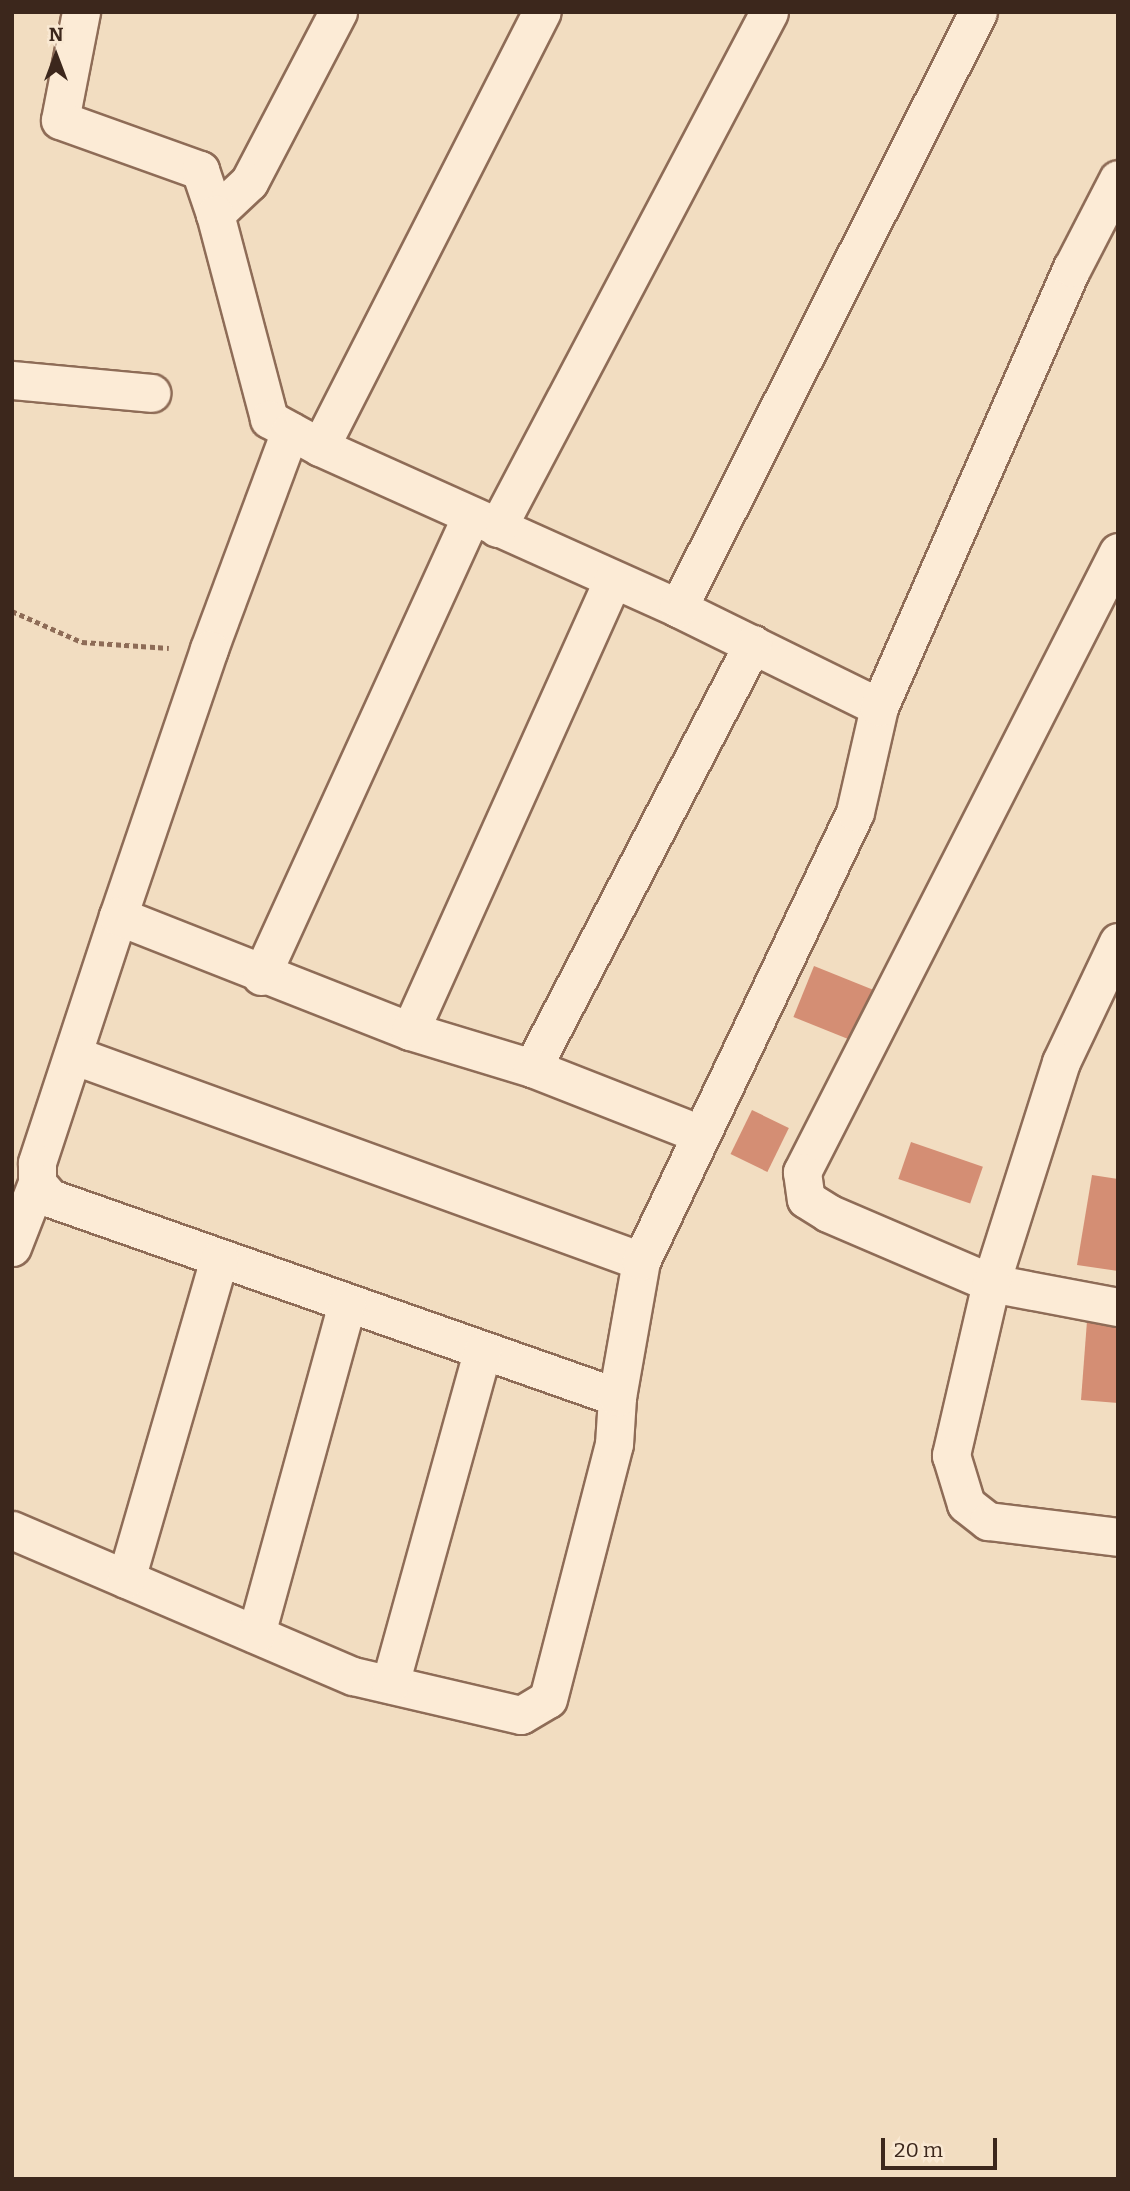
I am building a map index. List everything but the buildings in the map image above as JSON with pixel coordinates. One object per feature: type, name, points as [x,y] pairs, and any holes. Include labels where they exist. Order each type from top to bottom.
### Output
[{"type":"street","points":[[81,12],[60,120],[200,170],[215,214],[269,419],[305,439],[484,522],[678,608],[878,707]]},
{"type":"street","points":[[215,214],[248,182],[338,12]]},
{"type":"street","points":[[12,1247],[37,1183],[37,1163],[209,649],[305,439],[542,12]]},
{"type":"street","points":[[261,976],[484,522],[769,12]]},
{"type":"street","points":[[678,608],[978,12]]},
{"type":"street","points":[[12,1531],[353,1676],[521,1715],[548,1699],[614,1444],[617,1397],[642,1261],[699,1134],[855,812],[878,707],[1072,268],[1118,178]]},
{"type":"street","points":[[12,380],[151,393]]},
{"type":"street","points":[[1118,552],[802,1172],[806,1199],[828,1213],[991,1283],[1118,1307]]},
{"type":"street","points":[[410,1031],[613,579]]},
{"type":"street","points":[[532,1068],[752,644]]},
{"type":"street","points":[[118,916],[261,976],[410,1031],[532,1068],[699,1134]]},
{"type":"street","points":[[1118,942],[1061,1062],[991,1283],[951,1455],[967,1504],[988,1521],[1118,1537]]},
{"type":"street","points":[[73,1055],[642,1261]]},
{"type":"street","points":[[37,1183],[50,1198],[482,1352],[617,1397]]},
{"type":"street","points":[[126,1579],[219,1258]]},
{"type":"street","points":[[256,1634],[347,1304]]},
{"type":"street","points":[[390,1684],[482,1352]]},
{"type":"path","points":[[12,611],[82,642],[209,649]]}]
